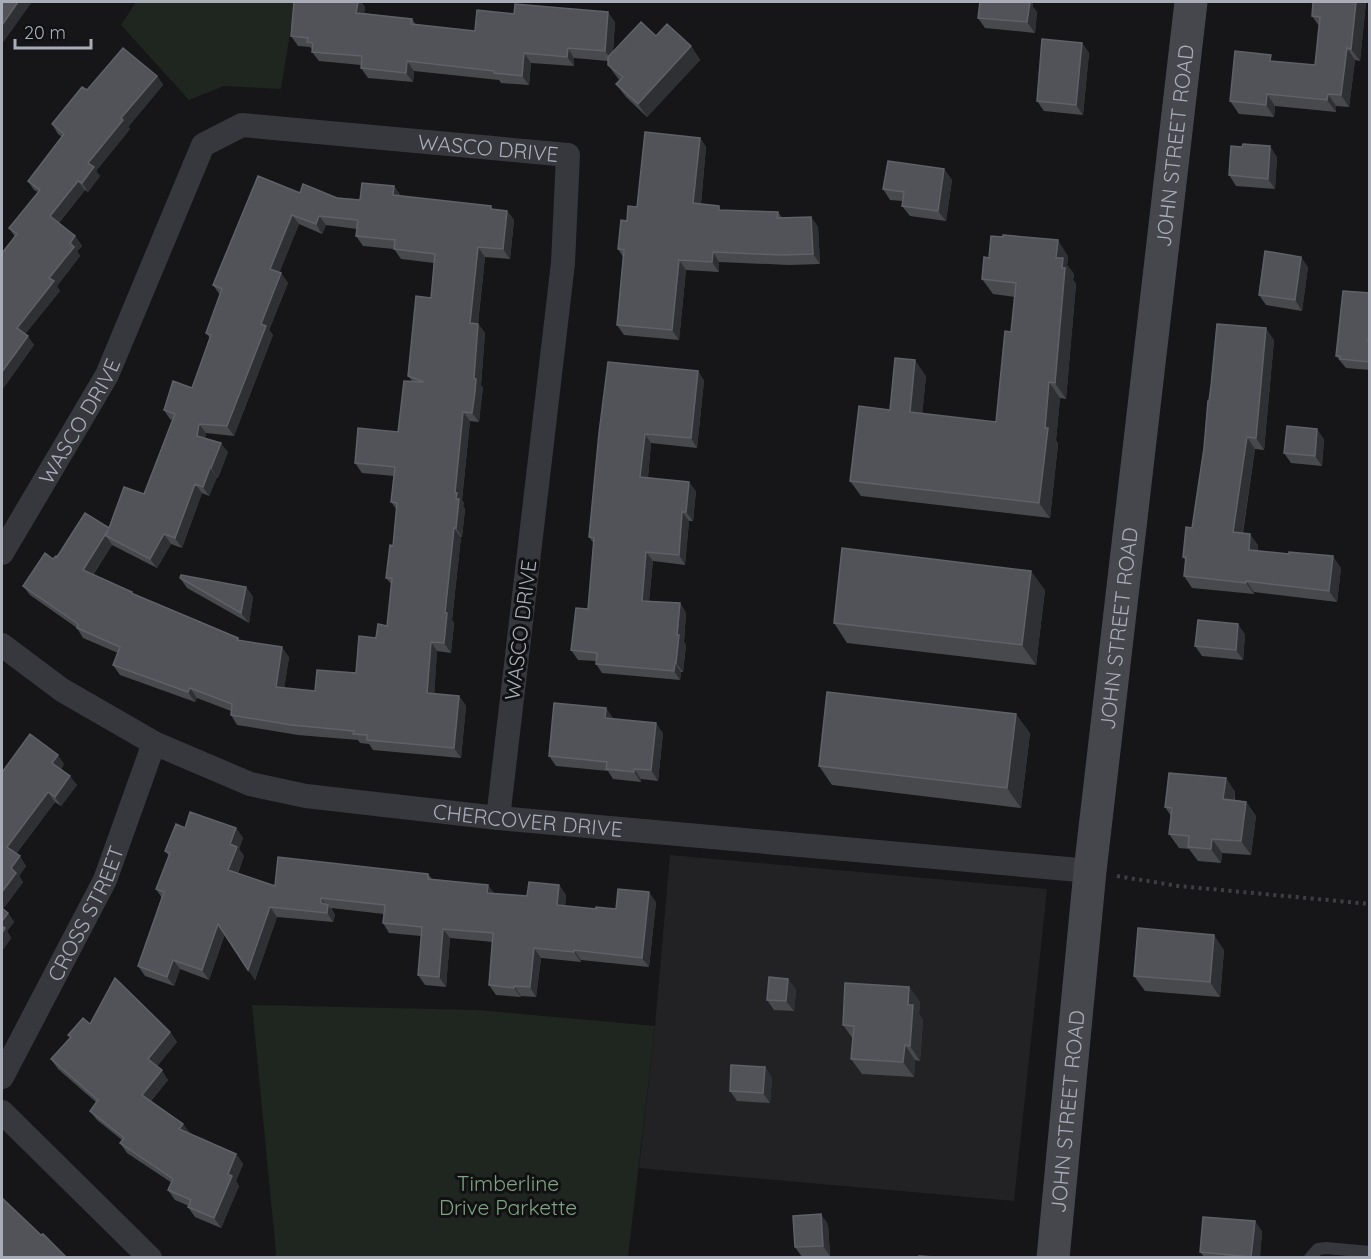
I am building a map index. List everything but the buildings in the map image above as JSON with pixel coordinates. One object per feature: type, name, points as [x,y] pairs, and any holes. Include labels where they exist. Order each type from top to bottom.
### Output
[{"type":"main road","name":"JOHN STREET ROAD","points":[[1053,1257],[1090,871],[1191,2]]},
{"type":"street","name":"WASCO DRIVE","points":[[2,553],[106,375],[203,145],[242,125],[568,155],[563,263],[498,818]]},
{"type":"street","name":"CHERCOVER DRIVE","points":[[2,645],[62,690],[154,743],[250,784],[306,796],[498,818],[1090,871]]},
{"type":"street","name":"CROSS STREET","points":[[2,1077],[105,880],[154,743]]},
{"type":"street","points":[[2,1112],[150,1257]]},
{"type":"lane","points":[[1310,1257],[1318,1249],[1326,1248],[1370,1252]]},
{"type":"path","points":[[1090,871],[1178,886],[1370,904]]},
{"type":"shaded area","points":[[670,855],[1047,889],[1014,1201],[639,1168],[655,1026]]},
{"type":"green space","points":[[136,2],[295,2],[281,89],[224,86],[189,100],[121,25]]},
{"type":"green space","name":"Timberline Drive Parkette","points":[[252,1005],[477,1010],[655,1026],[628,1257],[275,1257]]}]
